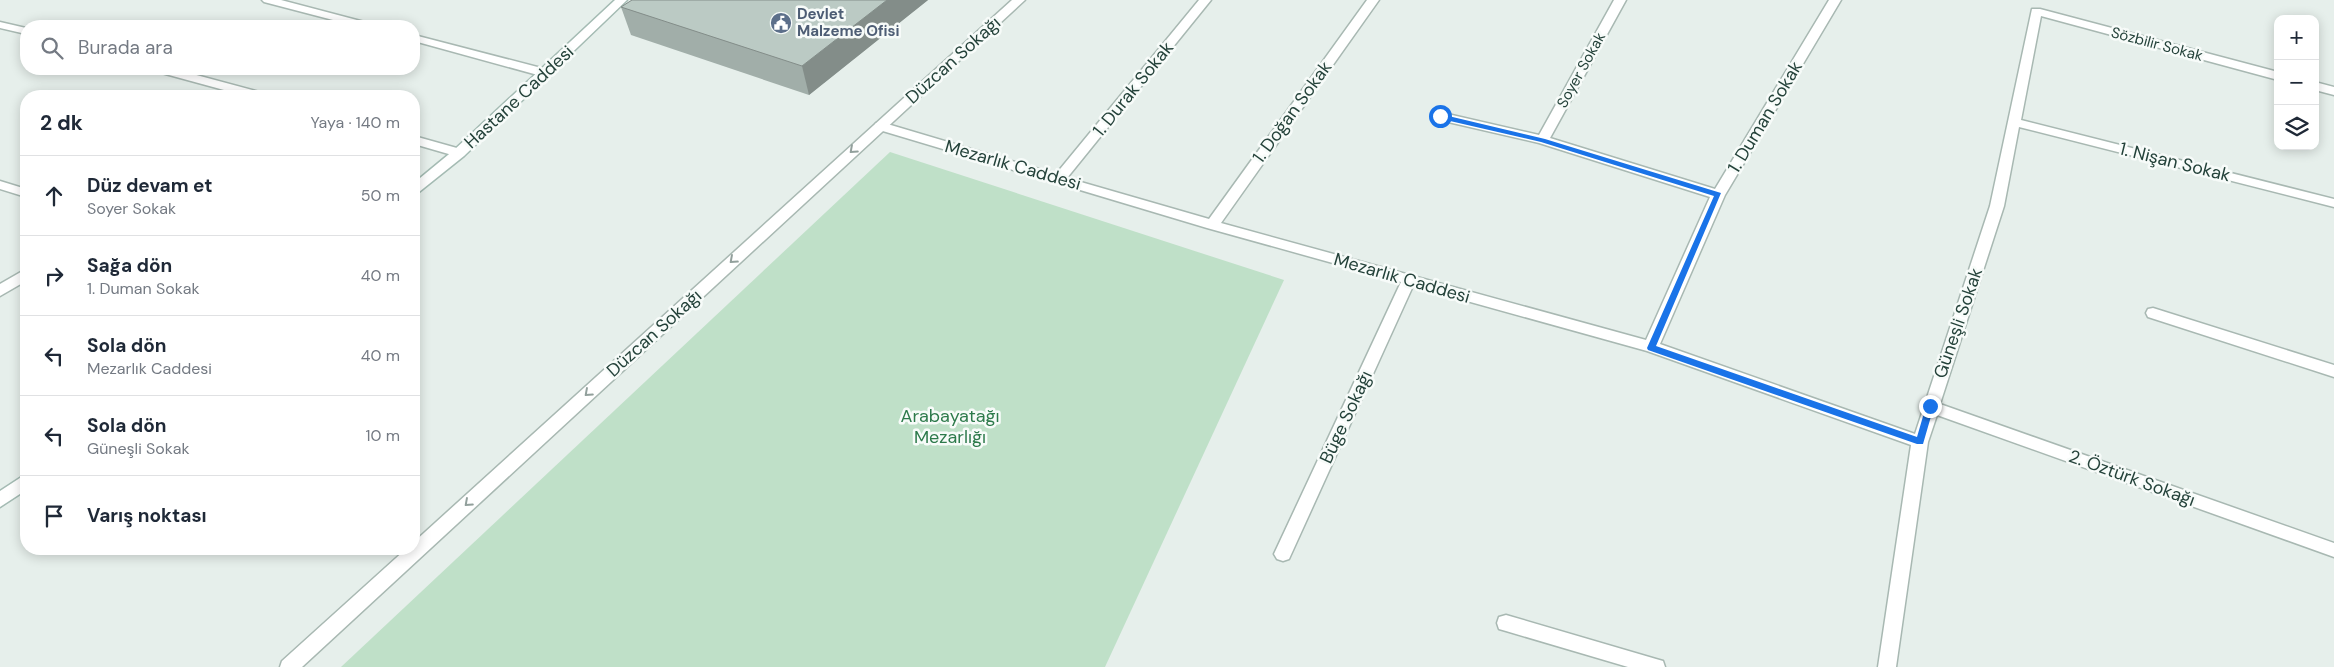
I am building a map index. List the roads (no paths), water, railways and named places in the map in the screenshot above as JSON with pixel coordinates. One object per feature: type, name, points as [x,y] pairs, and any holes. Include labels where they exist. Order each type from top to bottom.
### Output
[{"type":"street","points":[[268,0],[345,20]]},
{"type":"street","name":"Hastane Caddesi","points":[[420,184],[459,153],[621,0]]},
{"type":"street","name":"Düzcan Sokağı","points":[[420,547],[1019,0]]},
{"type":"street","name":"1. Durak Sokak","points":[[1060,178],[1205,0]]},
{"type":"street","name":"1. Doğan Sokak","points":[[1212,225],[1373,0]]},
{"type":"street","name":"Soyer Sokak","points":[[1542,140],[1620,0]]},
{"type":"street","name":"1. Duman Sokak","points":[[1651,348],[1718,194],[1835,0]]},
{"type":"street","name":"Sözbilir Sokak","points":[[2036,11],[2274,75]]},
{"type":"street","name":"Güneşli Sokak","points":[[1887,667],[1920,442],[1930,406],[1997,206],[2036,11]]},
{"type":"street","points":[[0,25],[20,30]]},
{"type":"street","points":[[420,40],[545,73]]},
{"type":"street","points":[[184,75],[237,90]]},
{"type":"street","points":[[2319,87],[2334,91]]},
{"type":"street","points":[[1440,116],[1542,140],[1718,194]]},
{"type":"street","name":"1. Nişan Sokak","points":[[2015,122],[2334,202]]},
{"type":"street","name":"Mezarlık Caddesi","points":[[880,126],[1060,178],[1212,225],[1651,348],[1920,442]]},
{"type":"street","points":[[420,142],[459,153]]},
{"type":"street","points":[[0,185],[20,190]]},
{"type":"street","points":[[0,291],[20,278]]},
{"type":"street","name":"Büge Sokağı","points":[[1283,554],[1409,280]]},
{"type":"street","points":[[2153,313],[2334,371]]},
{"type":"street","name":"2. Öztürk Sokağı","points":[[1930,406],[2334,550]]},
{"type":"street","points":[[0,500],[20,485]]},
{"type":"street","name":"Düzcan Sokağı","points":[[289,667],[411,555]]},
{"type":"street","points":[[1506,622],[1656,667]]},
{"type":"place","name":"Devlet Malzeme Ofisi","points":[[781,23]]},
{"type":"park label","name":"Arabayatağı Mezarlığı","points":[[950,426]]}]
